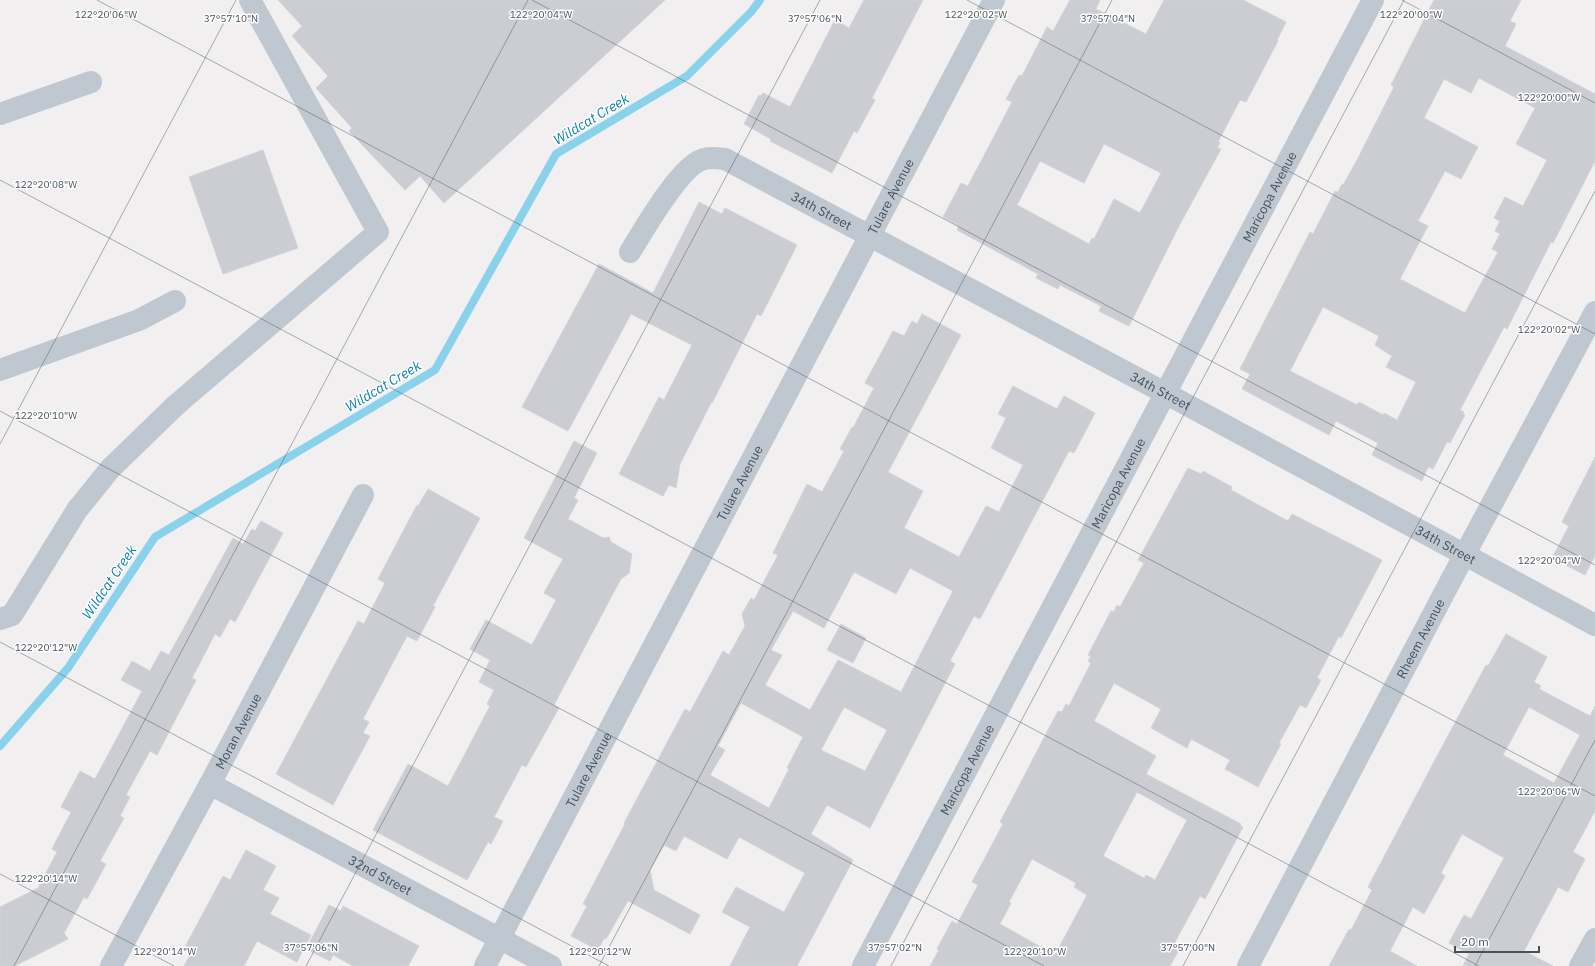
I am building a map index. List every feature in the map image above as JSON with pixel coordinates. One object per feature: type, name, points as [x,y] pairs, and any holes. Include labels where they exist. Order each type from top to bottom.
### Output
[{"type":"street","points":[[0,619],[12,615],[77,510],[110,469],[176,404],[378,232],[250,0]]},
{"type":"street","name":"Tulare Avenue","points":[[485,966],[994,0]]},
{"type":"street","name":"Maricopa Avenue","points":[[863,966],[1373,0]]},
{"type":"street","points":[[0,114],[91,82]]},
{"type":"street","name":"34th Street","points":[[630,252],[679,178],[698,161],[704,158],[725,159],[1165,393],[1595,625]]},
{"type":"street","points":[[0,370],[139,320],[175,301]]},
{"type":"street","name":"Rheem Avenue","points":[[1248,966],[1464,555],[1595,312]]},
{"type":"street","name":"Moran Avenue","points":[[111,966],[210,784],[363,495]]},
{"type":"street","name":"32nd Street","points":[[210,784],[551,966]]},
{"type":"street","points":[[1580,966],[1595,939]]},
{"type":"building","points":[[278,0],[665,0],[444,203],[420,176],[405,190],[349,131],[352,128],[316,88],[328,76],[292,36],[302,26]]},
{"type":"building","points":[[864,0],[923,0],[872,98],[875,100],[857,133],[854,131],[832,173],[770,141],[771,139],[744,124],[759,95],[761,96],[763,93],[790,107],[835,20],[849,28]]},
{"type":"building","points":[[1070,0],[1100,0],[1096,9],[1146,34],[1164,0],[1243,0],[1286,22],[1277,40],[1278,41],[1246,102],[1240,100],[1218,142],[1220,143],[1217,148],[1221,149],[1179,226],[1129,326],[1099,311],[1101,306],[1060,285],[1058,289],[1036,278],[1038,274],[957,230],[959,226],[943,217],[961,183],[968,186],[1012,102],[1006,99],[1019,75],[1022,76],[1047,27],[1053,31]],"holes":[[[1104,144],[1161,173],[1140,213],[1114,199],[1094,239],[1092,238],[1089,244],[1017,205],[1040,161],[1084,183]]]},
{"type":"building","points":[[1434,0],[1521,0],[1510,21],[1516,24],[1505,46],[1595,94],[1595,161],[1553,243],[1551,242],[1507,329],[1504,327],[1460,410],[1464,412],[1463,414],[1465,415],[1450,443],[1447,442],[1433,469],[1428,467],[1422,481],[1372,455],[1378,443],[1336,421],[1329,435],[1242,389],[1250,374],[1240,369],[1310,232],[1313,234],[1335,191],[1338,192],[1356,162],[1394,87],[1391,85]],"holes":[[[1479,78],[1535,108],[1516,144],[1547,160],[1523,206],[1505,197],[1494,218],[1500,221],[1495,231],[1500,234],[1492,249],[1498,252],[1465,313],[1400,279],[1428,226],[1418,221],[1445,171],[1461,179],[1478,147],[1424,118],[1444,79],[1471,93]],[[1323,307],[1379,336],[1375,345],[1392,356],[1386,367],[1416,382],[1397,420],[1384,413],[1383,415],[1359,402],[1357,405],[1290,371]]]},
{"type":"building","points":[[263,150],[298,248],[223,274],[189,177]]},
{"type":"building","points":[[699,202],[722,214],[725,208],[797,245],[761,316],[757,314],[680,464],[676,488],[669,485],[663,496],[619,474],[659,397],[664,400],[692,345],[631,314],[568,431],[522,407],[599,264],[653,293]]},
{"type":"building","points":[[922,314],[961,335],[888,472],[923,491],[904,528],[959,557],[986,506],[999,512],[1023,465],[991,448],[1006,418],[998,414],[1013,386],[1057,409],[1064,396],[1095,413],[1074,453],[1069,451],[980,619],[974,616],[950,661],[955,664],[870,828],[827,805],[811,834],[853,860],[797,966],[730,966],[750,927],[722,912],[736,887],[784,912],[805,873],[739,837],[727,859],[684,836],[676,851],[664,845],[650,870],[654,890],[700,915],[690,934],[628,901],[598,950],[571,936],[587,906],[583,904],[625,824],[624,823],[685,709],[690,712],[723,651],[729,655],[745,626],[742,614],[751,598],[754,600],[778,555],[773,553],[807,484],[822,492],[844,451],[840,449],[874,388],[865,383],[893,331],[904,336],[912,321],[917,324]],"holes":[[[910,568],[953,591],[901,692],[838,660],[810,710],[765,685],[782,655],[771,650],[793,611],[824,628],[854,572],[896,594]],[[741,703],[803,737],[769,808],[710,775],[725,750],[718,746]],[[844,707],[887,730],[865,771],[821,750]]]},
{"type":"building","points":[[574,441],[597,453],[574,498],[578,500],[568,519],[603,538],[609,537],[611,542],[632,554],[629,573],[621,579],[616,588],[554,705],[559,708],[526,767],[522,765],[494,817],[503,821],[491,844],[488,842],[467,880],[373,830],[408,764],[448,786],[490,706],[487,704],[494,690],[479,682],[490,660],[470,649],[486,620],[532,645],[556,600],[544,593],[563,559],[524,538]]},
{"type":"building","points":[[1595,457],[1595,556],[1585,575],[1552,558],[1569,526],[1562,522]]},
{"type":"building","points":[[1188,468],[1201,474],[1203,471],[1232,487],[1231,490],[1288,521],[1292,514],[1382,560],[1341,638],[1339,636],[1317,678],[1321,680],[1306,708],[1300,705],[1279,743],[1281,744],[1258,787],[1225,769],[1230,760],[1191,739],[1187,748],[1151,728],[1161,709],[1114,683],[1094,721],[1156,756],[1146,774],[1241,824],[1240,826],[1243,827],[1205,899],[1200,896],[1175,942],[1175,945],[1180,948],[1170,966],[930,966],[952,921],[957,924],[978,885],[972,882],[1003,824],[1000,822],[1058,711],[1062,712],[1066,704],[1069,706],[1091,663],[1088,661],[1091,656],[1088,655],[1111,611],[1114,612],[1117,605],[1120,607],[1144,563],[1138,560]],"holes":[[[1137,792],[1187,820],[1155,880],[1146,875],[1144,878],[1103,856]],[[1032,859],[1076,883],[1074,887],[1087,895],[1055,955],[1000,924],[1011,903],[1009,902]]]},
{"type":"building","points":[[428,489],[480,518],[433,606],[435,607],[417,641],[407,636],[363,719],[369,722],[363,733],[370,736],[333,805],[276,774],[358,621],[364,624],[385,583],[378,579],[417,505],[418,506]]},
{"type":"building","points":[[261,521],[283,533],[235,622],[230,619],[220,637],[215,634],[192,678],[196,680],[157,755],[150,751],[126,795],[130,797],[120,816],[124,818],[100,861],[106,864],[87,899],[84,897],[64,933],[68,939],[15,966],[0,966],[0,907],[38,888],[57,852],[52,849],[71,812],[61,807],[80,771],[95,779],[142,691],[121,680],[132,661],[150,671],[161,651],[169,655],[233,538],[243,544],[252,529],[255,531]]},
{"type":"building","points":[[841,624],[866,638],[853,663],[827,650]]},
{"type":"building","points":[[1506,634],[1547,657],[1534,682],[1541,686],[1539,689],[1590,716],[1595,706],[1595,811],[1573,852],[1585,859],[1568,892],[1558,887],[1524,951],[1553,966],[1463,966],[1469,954],[1449,943],[1464,915],[1471,919],[1504,858],[1462,834],[1441,873],[1445,876],[1424,914],[1413,907],[1390,951],[1417,966],[1329,966],[1349,929],[1351,930],[1372,890],[1368,887],[1436,758],[1486,665],[1488,666]],"holes":[[[1529,707],[1580,735],[1554,783],[1503,755]]]},
{"type":"building","points":[[246,850],[276,866],[263,890],[279,898],[270,914],[311,935],[297,962],[257,941],[244,966],[184,966],[192,951],[185,947],[223,876],[230,880]]},
{"type":"building","points":[[329,905],[341,911],[343,906],[419,946],[408,966],[353,966],[333,955],[330,961],[306,949]]},
{"type":"waterway","name":"Wildcat Creek","points":[[0,746],[68,668],[155,537],[435,370],[556,154],[687,76],[751,12],[760,0]]}]
